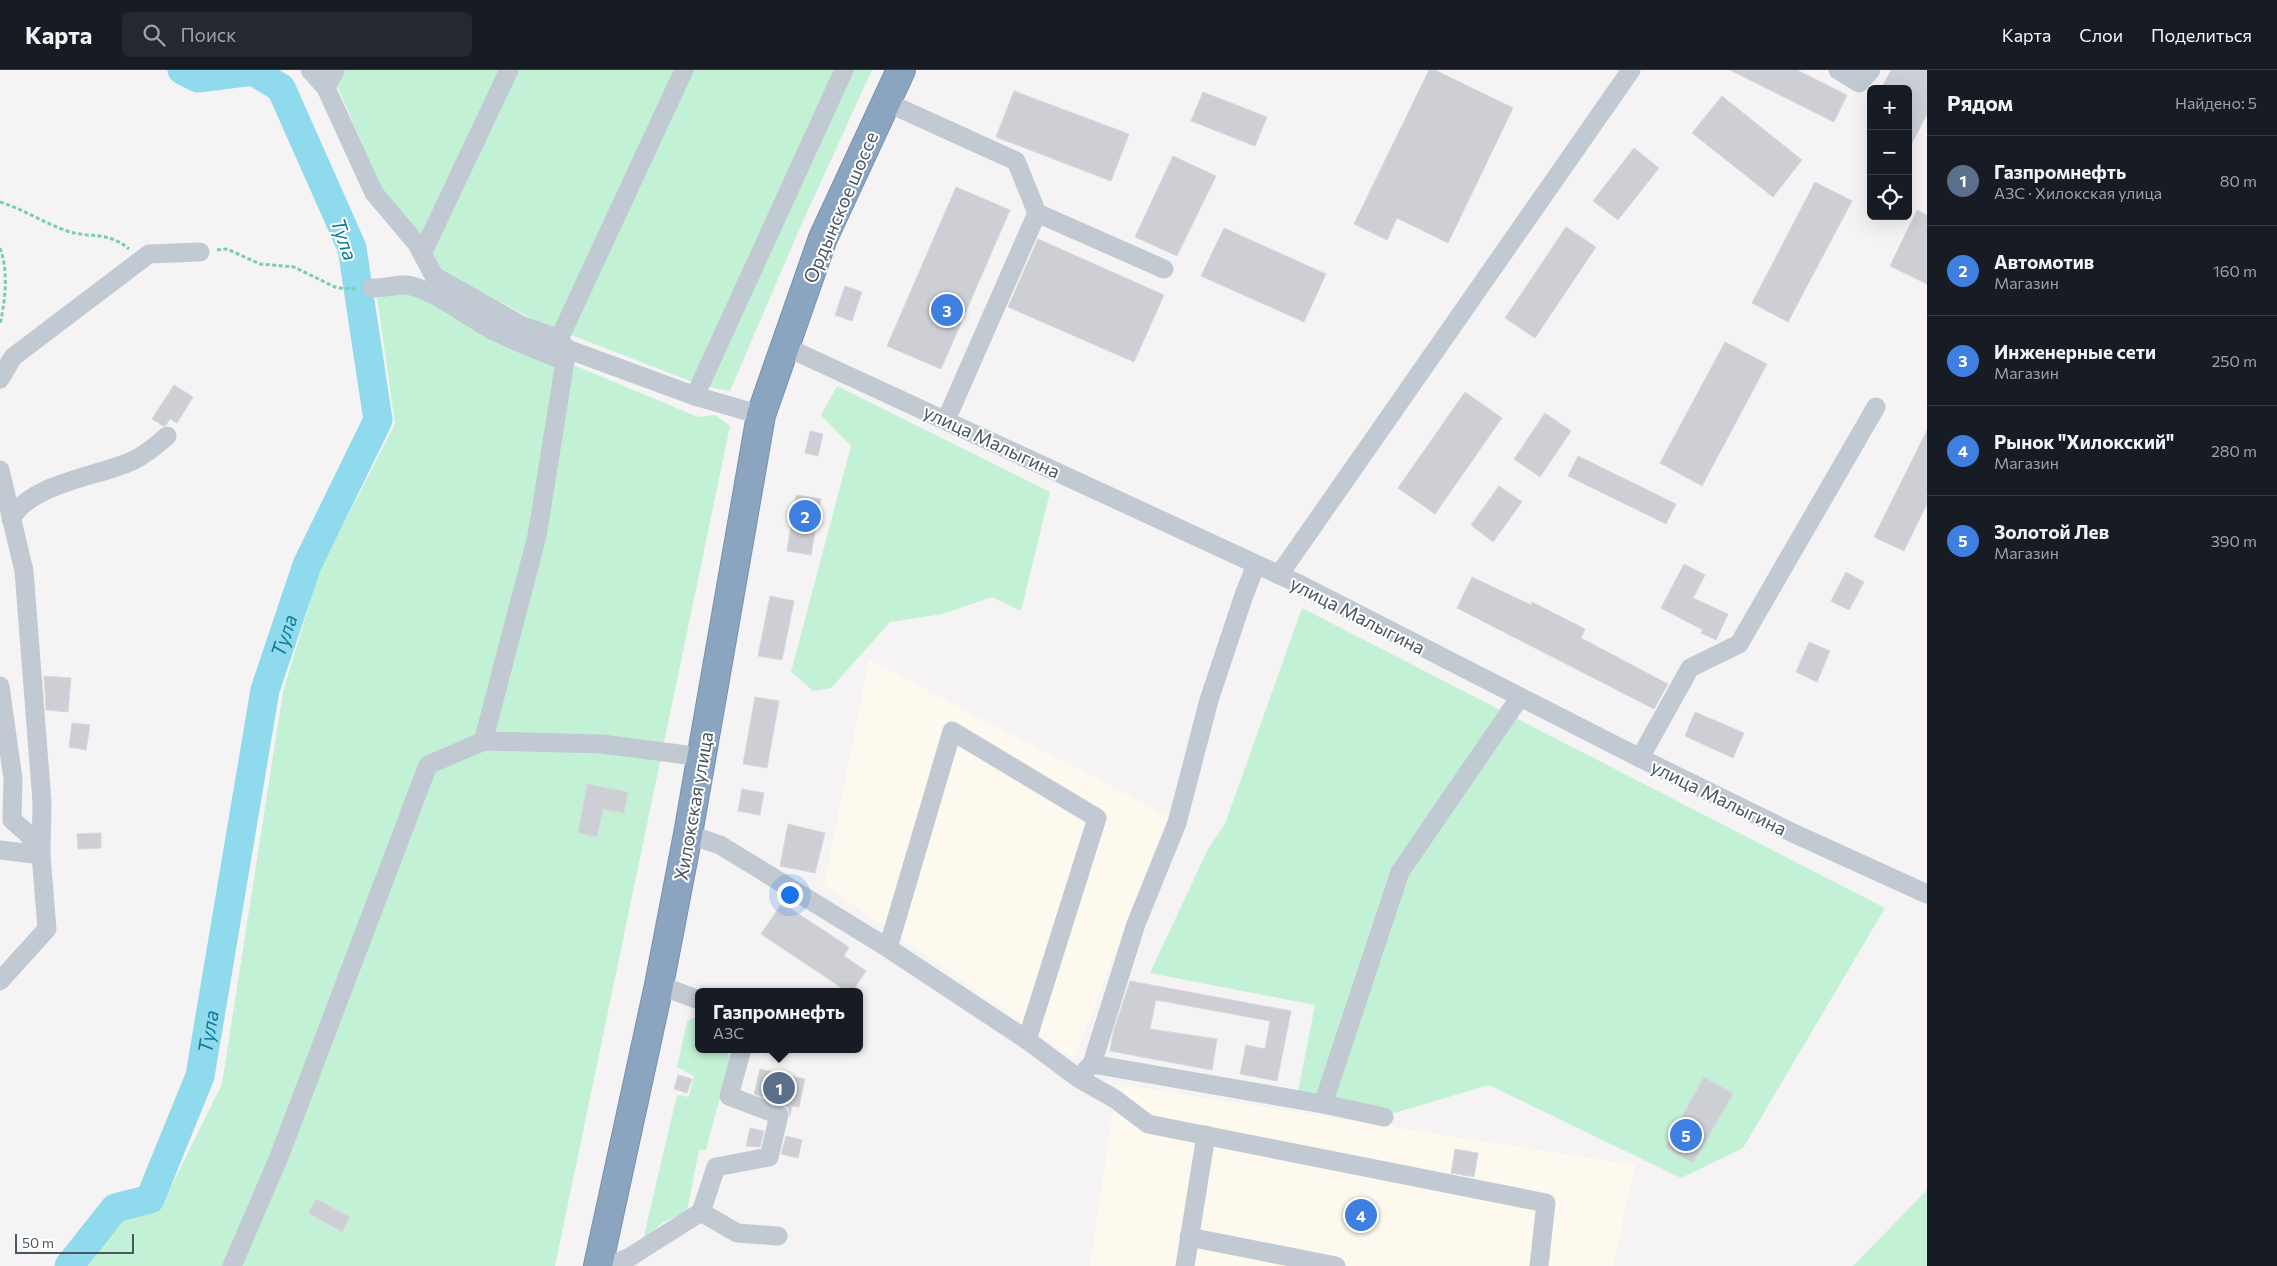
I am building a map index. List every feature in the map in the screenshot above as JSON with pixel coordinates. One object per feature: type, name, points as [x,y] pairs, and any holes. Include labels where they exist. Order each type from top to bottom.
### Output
[{"type":"highway","name":"Ордынское шоссе","points":[[784,346],[823,238],[900,70]]},
{"type":"highway","name":"Хилокская улица","points":[[598,1266],[659,985],[688,834],[761,415],[784,346]]},
{"type":"street","points":[[310,70],[326,88],[374,193],[417,244],[434,276],[564,350]]},
{"type":"street","points":[[326,88],[335,70]]},
{"type":"street","points":[[422,254],[509,70]]},
{"type":"street","points":[[484,741],[537,536],[564,350],[684,70]]},
{"type":"street","points":[[696,396],[844,70]]},
{"type":"street","points":[[1279,575],[1631,70]]},
{"type":"street","points":[[1838,70],[1859,83],[1871,70]]},
{"type":"street","points":[[886,102],[1016,162],[1037,213],[1164,270]]},
{"type":"street","points":[[946,420],[1037,213]]},
{"type":"street","points":[[0,379],[13,357],[149,254],[200,252]]},
{"type":"street","points":[[372,288],[386,289],[405,285],[418,289],[440,299],[494,331],[564,350],[696,396],[761,415]]},
{"type":"street","name":"улица Малыгина","points":[[784,346],[1279,575],[1640,758],[1793,833],[1927,894]]},
{"type":"street","points":[[1640,758],[1690,668],[1739,644],[1876,407]]},
{"type":"street","points":[[12,519],[17,509],[44,491],[130,462],[145,454],[167,436]]},
{"type":"street","points":[[0,470],[24,571],[42,802],[41,855],[48,929],[0,981]]},
{"type":"street","points":[[1078,1078],[1092,1064],[1136,924],[1177,823],[1209,700],[1256,565]]},
{"type":"street","points":[[0,686],[1,707],[13,778],[6,818],[27,833],[41,855]]},
{"type":"street","points":[[1323,1104],[1400,872],[1520,697]]},
{"type":"street","points":[[888,948],[952,731],[1097,818],[1027,1040]]},
{"type":"street","points":[[232,1266],[279,1158],[428,766],[484,741],[602,744],[702,757]]},
{"type":"street","points":[[688,834],[720,845],[888,948],[1027,1040],[1078,1078],[1115,1098],[1148,1124],[1546,1204],[1539,1266]]},
{"type":"street","points":[[0,850],[41,855]]},
{"type":"street","points":[[659,985],[695,998]]},
{"type":"street","points":[[608,1266],[630,1258],[700,1212],[716,1166],[769,1157],[780,1115],[729,1096],[741,1053]]},
{"type":"street","points":[[1092,1064],[1323,1104],[1384,1117]]},
{"type":"street","points":[[1185,1266],[1206,1135]]},
{"type":"street","points":[[700,1212],[737,1233],[778,1236]]},
{"type":"street","points":[[1189,1238],[1336,1266]]},
{"type":"path","points":[[0,202],[70,232],[100,234],[120,242],[142,260]]},
{"type":"path","points":[[0,248],[7,270],[0,325]]},
{"type":"path","points":[[200,252],[227,249],[260,264],[294,267],[337,288],[346,290]]},
{"type":"shaded area","points":[[869,660],[1168,816],[1074,1059],[824,885]]},
{"type":"shaded area","points":[[1117,1084],[1635,1165],[1613,1266],[1090,1266]]},
{"type":"green space","points":[[321,70],[872,70],[799,230],[730,391],[703,386],[543,324],[442,272],[384,195],[333,76]]},
{"type":"green space","points":[[400,275],[430,283],[528,346],[698,417],[715,415],[730,426],[555,1266],[86,1266],[120,1222],[160,1209],[222,1084],[283,692],[319,572],[395,424],[375,283]]},
{"type":"green space","points":[[837,386],[1050,492],[1021,611],[992,597],[943,614],[890,622],[831,688],[813,691],[791,672],[851,446],[821,415]]},
{"type":"green space","points":[[1302,608],[1885,908],[1743,1148],[1681,1178],[1489,1085],[1394,1113],[1298,1092],[1315,1005],[1150,973],[1208,849],[1225,824]]},
{"type":"green space","points":[[695,1018],[695,1053],[728,1053],[730,1059],[706,1150],[699,1150],[687,1211],[662,1223],[643,1240],[677,1095],[689,1097],[694,1076],[677,1067],[687,1021]]},
{"type":"green space","points":[[1927,1190],[1927,1266],[1853,1266]]},
{"type":"building","points":[[1429,70],[1435,70],[1513,108],[1448,243],[1397,218],[1387,240],[1354,224]]},
{"type":"building","points":[[1730,70],[1797,70],[1847,95],[1834,122]]},
{"type":"building","points":[[1891,70],[1927,70],[1927,114],[1912,143],[1912,85],[1883,85]]},
{"type":"building","points":[[1014,91],[1129,134],[1111,181],[996,137]]},
{"type":"building","points":[[1203,92],[1267,117],[1255,146],[1191,121]]},
{"type":"building","points":[[1722,96],[1802,160],[1773,197],[1692,133]]},
{"type":"building","points":[[1634,148],[1659,168],[1618,220],[1593,201]]},
{"type":"building","points":[[1173,156],[1216,176],[1177,256],[1135,237]]},
{"type":"building","points":[[1815,182],[1852,201],[1788,322],[1752,303]]},
{"type":"building","points":[[956,187],[1010,210],[941,369],[887,346]]},
{"type":"building","points":[[1917,210],[1927,215],[1927,284],[1890,266]]},
{"type":"building","points":[[1566,227],[1596,247],[1535,338],[1505,318]]},
{"type":"building","points":[[1224,228],[1326,274],[1304,322],[1201,276]]},
{"type":"building","points":[[1038,239],[1164,295],[1134,362],[1008,307]]},
{"type":"building","points":[[845,286],[862,292],[852,321],[835,315]]},
{"type":"building","points":[[1725,342],[1767,364],[1702,486],[1660,463]]},
{"type":"building","points":[[174,385],[193,397],[177,423],[170,419],[163,426],[152,419]]},
{"type":"building","points":[[1465,392],[1502,418],[1435,514],[1398,488]]},
{"type":"building","points":[[1545,413],[1571,431],[1540,477],[1514,459]]},
{"type":"building","points":[[1927,430],[1927,504],[1904,551],[1874,537]]},
{"type":"building","points":[[810,431],[823,434],[818,456],[805,453]]},
{"type":"building","points":[[1578,456],[1676,504],[1666,524],[1568,476]]},
{"type":"building","points":[[1499,486],[1522,502],[1493,542],[1471,525]]},
{"type":"building","points":[[796,495],[821,499],[811,555],[787,551]]},
{"type":"building","points":[[1684,564],[1705,575],[1693,598],[1728,614],[1716,640],[1701,633],[1703,630],[1661,608]]},
{"type":"building","points":[[1846,572],[1864,582],[1849,610],[1831,601]]},
{"type":"building","points":[[1472,577],[1531,605],[1532,602],[1585,629],[1581,638],[1668,684],[1654,709],[1457,608]]},
{"type":"building","points":[[770,596],[794,601],[782,660],[758,656]]},
{"type":"building","points":[[1809,642],[1830,651],[1817,682],[1796,672]]},
{"type":"building","points":[[44,676],[71,678],[68,712],[46,710]]},
{"type":"building","points":[[755,697],[779,701],[767,768],[743,764]]},
{"type":"building","points":[[1695,712],[1744,733],[1733,758],[1685,736]]},
{"type":"building","points":[[72,723],[90,725],[86,750],[69,747]]},
{"type":"building","points":[[587,784],[628,792],[624,813],[603,809],[597,837],[578,833]]},
{"type":"building","points":[[742,789],[764,793],[760,815],[738,811]]},
{"type":"building","points":[[788,824],[825,833],[815,873],[780,866]]},
{"type":"building","points":[[101,833],[101,848],[78,849],[77,834]]},
{"type":"building","points":[[782,903],[849,947],[844,956],[866,971],[855,988],[842,988],[761,934]]},
{"type":"building","points":[[1130,981],[1291,1011],[1277,1081],[1240,1074],[1246,1045],[1265,1049],[1270,1021],[1156,1000],[1150,1029],[1217,1039],[1212,1070],[1110,1051],[1113,1033]]},
{"type":"building","points":[[760,1069],[805,1079],[799,1107],[792,1106],[790,1116],[788,1108],[754,1094]]},
{"type":"building","points":[[678,1075],[692,1079],[687,1093],[674,1089]]},
{"type":"building","points":[[1704,1077],[1733,1094],[1693,1163],[1665,1147]]},
{"type":"building","points":[[750,1128],[764,1131],[760,1147],[746,1146]]},
{"type":"building","points":[[786,1136],[802,1140],[798,1158],[781,1154]]},
{"type":"building","points":[[1455,1149],[1478,1153],[1474,1177],[1451,1173]]},
{"type":"building","points":[[316,1199],[350,1217],[342,1232],[308,1213]]},
{"type":"waterway","name":"Тула","points":[[69,1266],[115,1208],[150,1199],[200,1076],[265,690],[307,565],[378,420],[352,248],[281,88],[253,71],[198,78],[182,70]]},
{"type":"place","name":"Инженерные сети","points":[[947,310]]},
{"type":"place","name":"Автомотив","points":[[805,516]]},
{"type":"place","name":"Газпромнефть","points":[[779,1088]]},
{"type":"place","name":"Золотой Лев","points":[[1686,1135]]},
{"type":"place","name":"Рынок \"Хилокский\"","points":[[1361,1215]]}]
